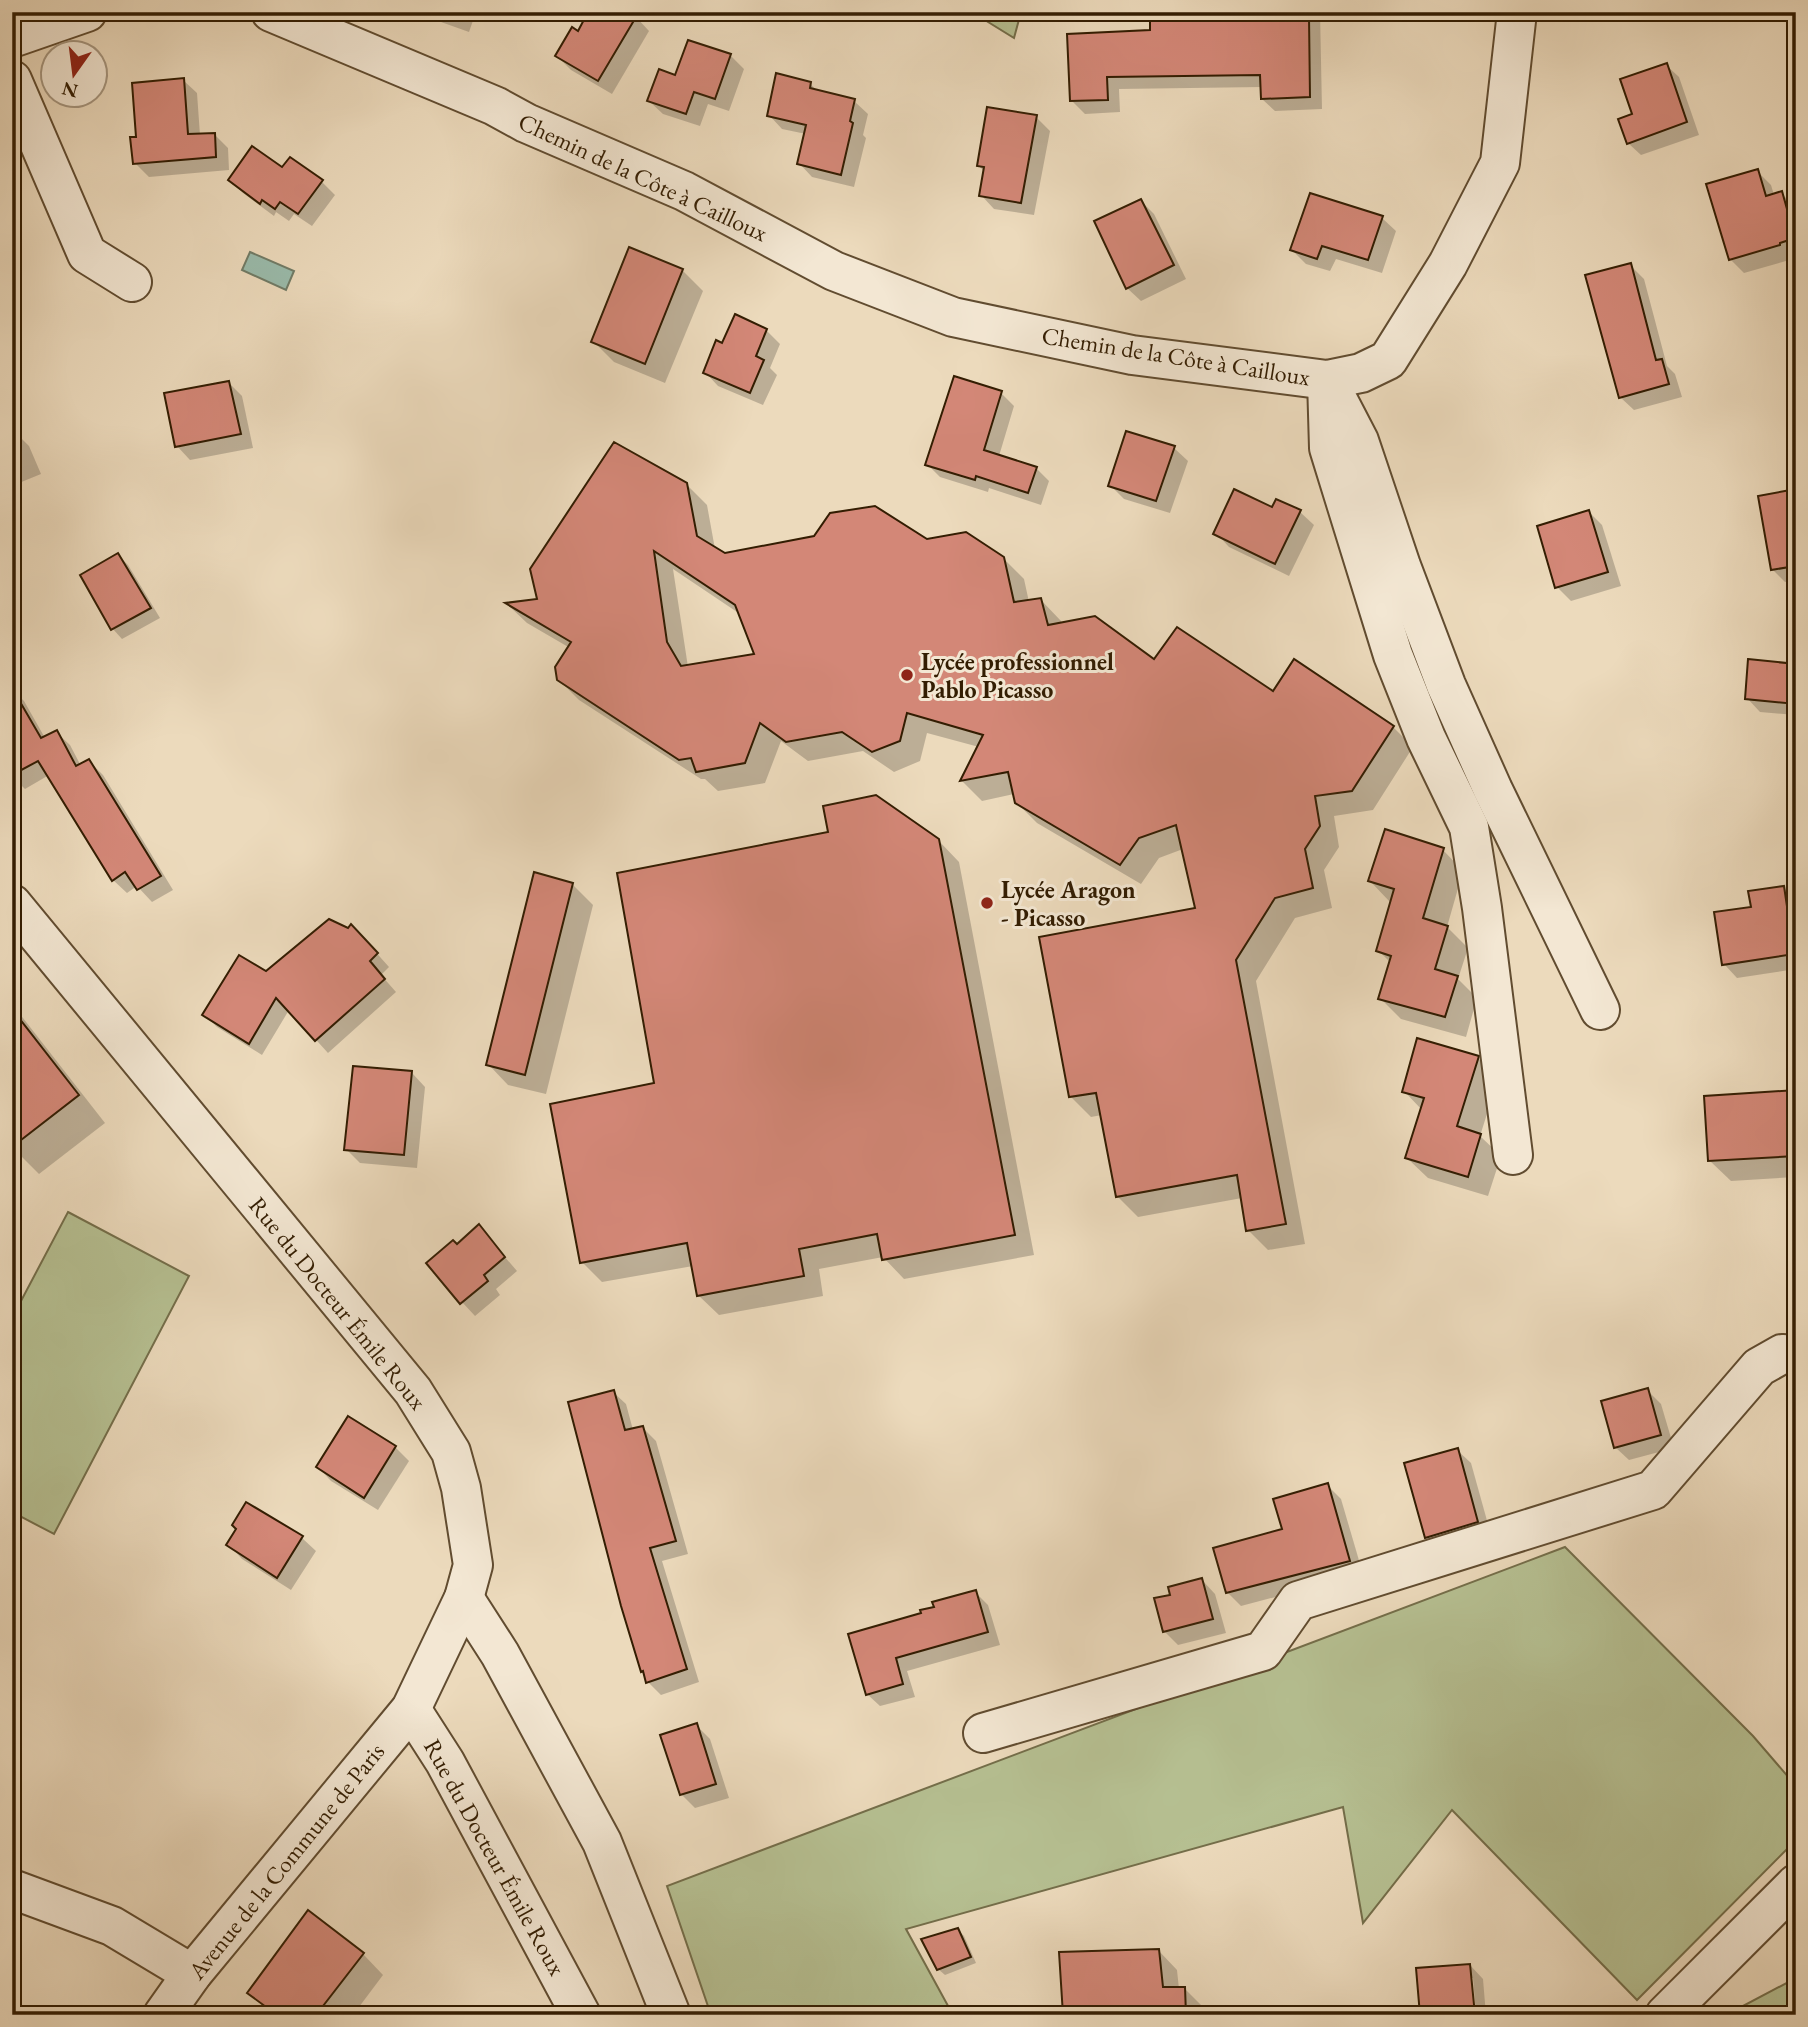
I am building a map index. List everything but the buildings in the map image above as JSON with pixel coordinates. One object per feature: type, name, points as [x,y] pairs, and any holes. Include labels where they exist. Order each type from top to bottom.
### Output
[{"type":"street","points":[[12,38],[87,12]]},
{"type":"street","name":"Chemin de la Côte à Cailloux","points":[[271,12],[495,106],[526,123],[684,191],[834,271],[953,317],[1132,355],[1327,380],[1361,373],[1388,360],[1448,264],[1477,208],[1500,163],[1517,12]]},
{"type":"street","points":[[12,80],[87,254],[132,282]]},
{"type":"street","points":[[1327,380],[1359,441],[1401,566],[1446,685],[1493,790],[1600,1010]]},
{"type":"street","points":[[1327,380],[1329,449],[1393,655],[1426,738],[1469,827],[1482,908],[1513,1156]]},
{"type":"street","name":"Rue du Docteur Émile Roux","points":[[12,904],[413,1391],[451,1452],[461,1488],[473,1565],[464,1598],[411,1709],[445,1762],[581,2015]]},
{"type":"street","points":[[983,1733],[1262,1651],[1298,1601],[1653,1490],[1759,1367],[1782,1354],[1796,1355]]},
{"type":"street","points":[[464,1598],[500,1654],[603,1842],[671,2015]]},
{"type":"street","name":"Avenue de la Commune de Paris","points":[[163,2015],[192,1974],[411,1709]]},
{"type":"street","points":[[1664,2015],[1796,1884]]},
{"type":"street","points":[[12,1889],[112,1926],[192,1974]]},
{"type":"shaded area","points":[[972,12],[1021,12],[1014,38]]},
{"type":"shaded area","points":[[250,252],[294,271],[286,290],[242,270]]},
{"type":"shaded area","points":[[68,1212],[189,1276],[54,1534],[12,1512],[12,1318]]},
{"type":"shaded area","points":[[1565,1547],[1753,1736],[1796,1786],[1796,1840],[1637,2000],[1452,1810],[1363,1923],[1343,1807],[906,1929],[953,2015],[711,2015],[667,1886]]},
{"type":"shaded area","points":[[1796,1978],[1796,2015],[1726,2015]]},
{"type":"place","name":"Lycée professionnel Pablo Picasso","points":[[907,675]]},
{"type":"place","name":"Lycée Aragon - Picasso","points":[[987,903]]}]
